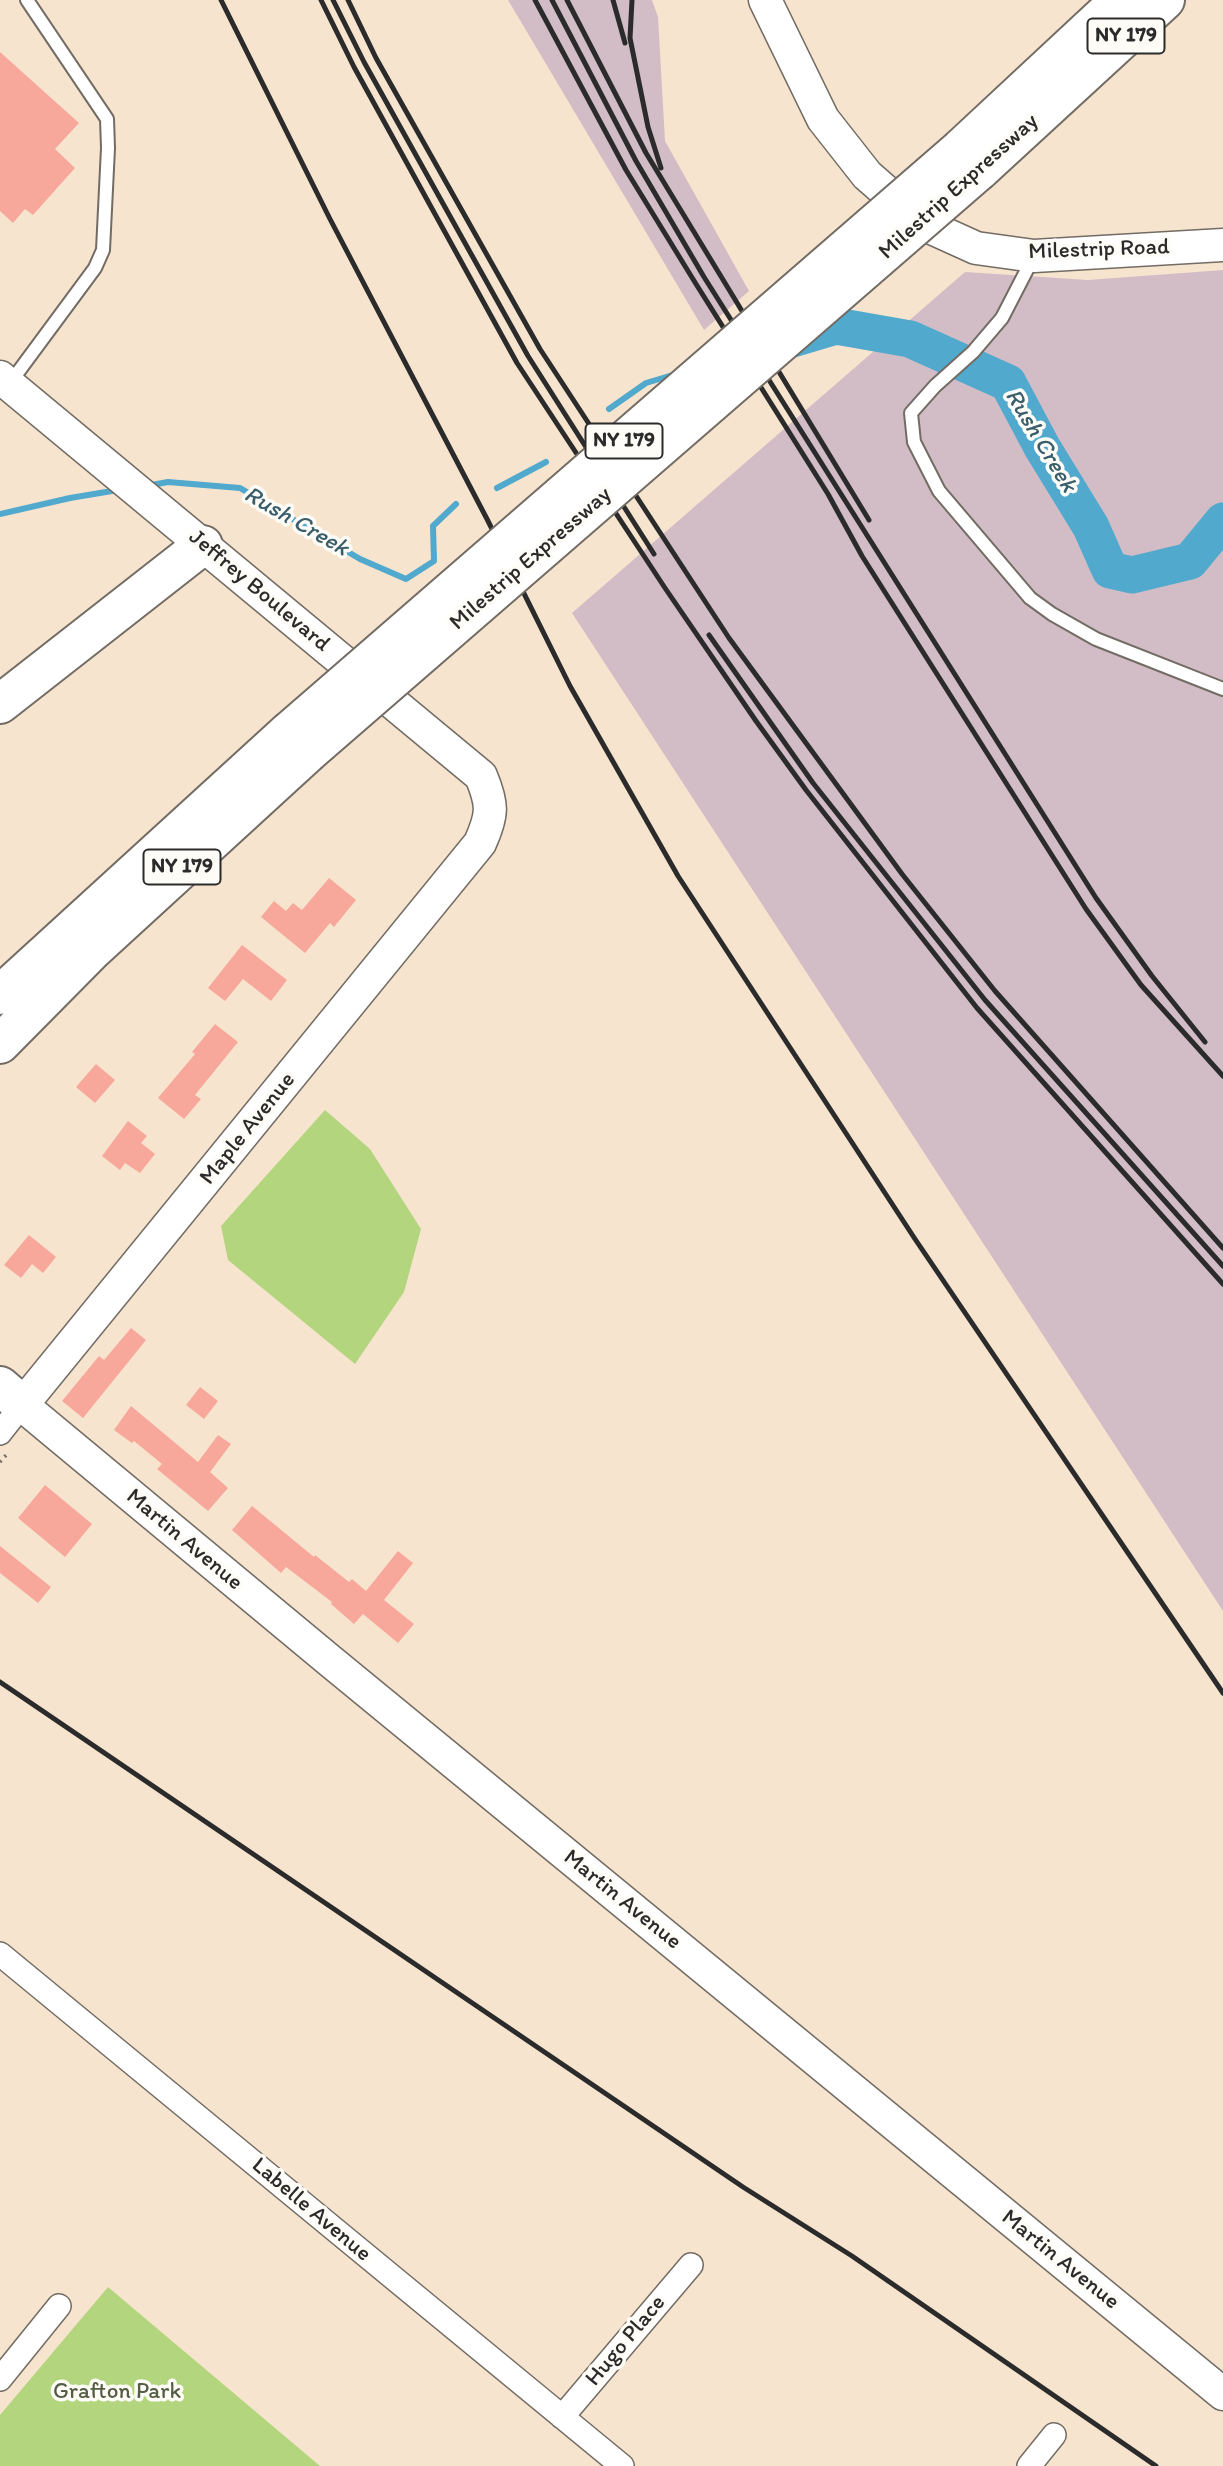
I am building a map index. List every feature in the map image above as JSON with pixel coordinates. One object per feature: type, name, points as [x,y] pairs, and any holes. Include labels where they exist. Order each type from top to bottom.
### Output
[{"type":"highway","name":"Milestrip Expressway","points":[[970,160],[1120,0]]},
{"type":"highway","name":"Milestrip Expressway","points":[[0,995],[298,743],[970,160],[1165,0]]},
{"type":"highway","points":[[0,704],[203,545]]},
{"type":"highway","name":"Milestrip Expressway","points":[[0,1045],[298,743]]},
{"type":"street","name":"Milestrip Road","points":[[765,0],[823,119],[867,175],[923,224],[976,248],[1034,256],[1223,245]]},
{"type":"street","name":"Jeffrey Boulevard","points":[[5,381],[481,776],[490,803],[489,822]]},
{"type":"street","name":"Maple Avenue","points":[[7,1408],[480,843],[489,822]]},
{"type":"street","name":"Martin Avenue","points":[[7,1408],[329,1660],[1223,2393]]},
{"type":"street","name":"Labelle Avenue","points":[[0,1954],[622,2466]]},
{"type":"street","name":"Hugo Place","points":[[562,2417],[691,2265]]},
{"type":"street","points":[[0,2379],[59,2306]]},
{"type":"street","points":[[1028,2466],[1054,2435]]},
{"type":"lane","points":[[5,381],[95,268],[103,250],[106,199],[107,119],[27,0]]},
{"type":"lane","points":[[1034,256],[1002,318],[973,352],[947,375],[911,414],[914,442],[939,491],[1030,598],[1096,639],[1223,689]]},
{"type":"shaded area","points":[[508,0],[652,0],[658,17],[665,141],[749,291],[704,330]]},
{"type":"shaded area","points":[[1223,270],[1223,1611],[572,613],[965,272],[1088,280]]},
{"type":"green space","points":[[325,1110],[370,1149],[421,1229],[404,1292],[355,1364],[228,1260],[221,1226]]},
{"type":"green space","name":"Grafton Park","points":[[108,2287],[320,2466],[0,2466],[0,2415]]},
{"type":"building","points":[[0,52],[79,123],[55,149],[75,168],[33,215],[25,209],[13,223],[0,211]]},
{"type":"building","points":[[329,878],[356,900],[334,927],[330,923],[305,953],[261,917],[274,901],[286,911],[293,903],[302,910]]},
{"type":"building","points":[[242,945],[287,980],[271,1001],[243,979],[225,1001],[208,988]]},
{"type":"building","points":[[215,1024],[238,1042],[195,1095],[201,1099],[184,1119],[158,1098],[195,1054],[192,1052]]},
{"type":"building","points":[[96,1064],[115,1080],[95,1103],[76,1087]]},
{"type":"building","points":[[128,1121],[147,1136],[141,1143],[155,1154],[140,1173],[125,1163],[120,1170],[102,1156]]},
{"type":"building","points":[[29,1235],[56,1257],[43,1273],[32,1264],[21,1278],[4,1265]]},
{"type":"building","points":[[131,1328],[146,1340],[83,1418],[62,1401],[99,1356],[104,1360]]},
{"type":"building","points":[[200,1387],[218,1401],[204,1419],[186,1405]]},
{"type":"building","points":[[131,1406],[198,1462],[218,1435],[231,1444],[210,1472],[228,1488],[208,1511],[157,1469],[162,1464],[134,1441],[132,1443],[114,1430]]},
{"type":"building","points":[[45,1485],[92,1524],[65,1557],[18,1518]]},
{"type":"building","points":[[252,1506],[314,1557],[315,1555],[349,1582],[352,1579],[366,1591],[398,1551],[413,1563],[384,1600],[414,1624],[398,1643],[363,1614],[354,1624],[331,1604],[332,1602],[286,1567],[281,1573],[232,1530]]},
{"type":"building","points":[[0,1546],[51,1587],[38,1603],[0,1573]]},
{"type":"waterway","name":"Rush Creek","points":[[789,340],[836,326],[910,339],[1008,383],[1042,447],[1091,527],[1110,570],[1132,575],[1190,561],[1223,521]]},
{"type":"waterway","name":"Rush Creek","points":[[609,409],[646,383],[676,374]]},
{"type":"waterway","name":"Rush Creek","points":[[497,488],[546,462]]},
{"type":"waterway","name":"Rush Creek","points":[[146,486],[168,482],[240,488],[360,559],[406,579],[434,561],[433,526],[456,504]]},
{"type":"waterway","name":"Rush Creek","points":[[0,514],[118,490]]},
{"type":"railway","points":[[221,0],[330,219],[487,519],[570,686],[678,876],[915,1239],[1223,1693]]},
{"type":"railway","points":[[321,0],[354,67],[517,363],[756,721],[806,790],[977,1008],[1223,1284]]},
{"type":"railway","points":[[333,0],[364,62],[528,356],[654,554]]},
{"type":"railway","points":[[348,0],[376,58],[540,349],[729,638],[902,874],[995,991],[1223,1248]]},
{"type":"railway","points":[[535,0],[626,170],[828,494],[862,556],[1086,909],[1141,985],[1223,1076]]},
{"type":"railway","points":[[552,0],[636,161],[704,277],[1096,898],[1152,976],[1205,1042]]},
{"type":"railway","points":[[567,0],[646,153],[869,520]]},
{"type":"railway","points":[[613,0],[625,43]]},
{"type":"railway","points":[[632,0],[630,38],[648,127],[661,168]]},
{"type":"railway","points":[[709,635],[813,783],[985,1000],[1223,1266]]},
{"type":"railway","points":[[0,1682],[743,2187],[852,2256],[1156,2466]]}]
